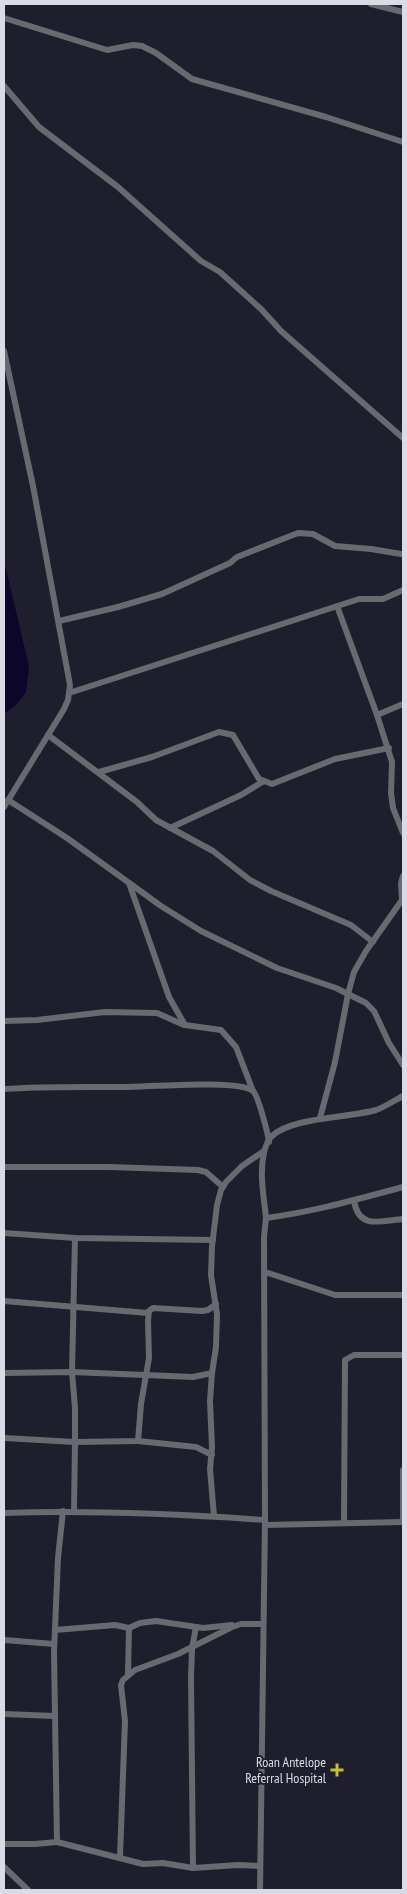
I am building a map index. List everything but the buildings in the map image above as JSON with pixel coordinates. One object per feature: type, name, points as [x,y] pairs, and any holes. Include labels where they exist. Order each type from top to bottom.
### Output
[{"type":"street","points":[[371,4],[403,12]]},
{"type":"street","points":[[4,18],[107,50],[133,45],[142,46],[156,53],[192,79],[326,117],[403,142]]},
{"type":"street","points":[[4,86],[40,127],[118,188],[179,244],[205,265],[220,272],[262,310],[281,331],[304,349],[332,377],[403,438]]},
{"type":"street","points":[[4,351],[33,486],[70,678],[70,693],[64,709],[4,807]]},
{"type":"street","points":[[59,621],[175,589],[219,567],[230,564],[237,557],[298,534],[313,534],[335,546],[400,554]]},
{"type":"street","points":[[70,693],[359,599],[383,599],[403,590]]},
{"type":"street","points":[[337,606],[389,748],[392,762],[392,802],[403,833]]},
{"type":"street","points":[[377,714],[403,704]]},
{"type":"street","points":[[99,772],[152,757],[219,732],[233,735],[259,779],[272,784],[335,759],[389,748]]},
{"type":"street","points":[[48,735],[138,802],[156,820],[213,851],[250,880],[351,925],[373,942]]},
{"type":"street","points":[[170,828],[264,781]]},
{"type":"street","points":[[8,800],[67,838],[185,921],[277,968],[336,988],[366,1003],[374,1011],[389,1043],[403,1065]]},
{"type":"street","points":[[320,1118],[336,1062],[348,994],[354,972],[402,900],[401,883],[403,876]]},
{"type":"street","points":[[128,882],[169,997],[185,1025]]},
{"type":"street","points":[[4,1021],[37,1020],[105,1012],[147,1012],[157,1013],[185,1025],[221,1030],[236,1047],[258,1099],[269,1142]]},
{"type":"street","points":[[4,1089],[42,1086],[126,1087],[182,1085],[243,1087],[253,1091]]},
{"type":"street","points":[[260,1890],[265,1522],[266,1218],[262,1186],[264,1151],[272,1136],[280,1131],[320,1118],[353,1115],[378,1110],[403,1096]]},
{"type":"street","points":[[214,1516],[210,1469],[212,1454],[210,1401],[216,1347],[216,1304],[211,1275],[217,1205],[223,1186],[242,1166],[264,1151]]},
{"type":"street","points":[[4,1166],[109,1166],[198,1170],[206,1172],[223,1186]]},
{"type":"street","points":[[266,1218],[290,1215],[403,1187]]},
{"type":"street","points":[[354,1200],[355,1210],[361,1219],[368,1222],[403,1219]]},
{"type":"street","points":[[4,1233],[75,1238],[213,1240]]},
{"type":"street","points":[[74,1511],[75,1408],[72,1372],[72,1307],[75,1238]]},
{"type":"street","points":[[265,1272],[336,1295],[403,1295]]},
{"type":"street","points":[[4,1301],[148,1313]]},
{"type":"street","points":[[138,1442],[141,1404],[149,1358],[148,1313],[153,1308],[202,1311],[208,1310],[216,1304]]},
{"type":"street","points":[[344,1523],[345,1360],[354,1355],[403,1355]]},
{"type":"street","points":[[4,1373],[72,1372],[193,1377],[212,1373]]},
{"type":"street","points":[[4,1438],[75,1442],[138,1442],[196,1447],[212,1454]]},
{"type":"street","points":[[4,1513],[74,1511],[214,1516],[265,1522],[403,1522],[403,1470]]},
{"type":"street","points":[[57,1842],[54,1644],[58,1558],[63,1511]]},
{"type":"street","points":[[55,1630],[115,1626],[129,1628],[140,1623],[156,1622],[203,1628],[263,1624]]},
{"type":"street","points":[[128,1674],[192,1648],[223,1631],[241,1624]]},
{"type":"street","points":[[193,1868],[192,1648],[196,1627]]},
{"type":"street","points":[[120,1857],[125,1721],[122,1685],[128,1674],[129,1628]]},
{"type":"street","points":[[4,1640],[54,1644]]},
{"type":"street","points":[[4,1714],[55,1716]]},
{"type":"street","points":[[4,1844],[57,1842],[142,1864],[163,1863],[193,1868],[238,1865],[259,1866]]},
{"type":"street","points":[[4,1868],[28,1890]]},
{"type":"shaded area","points":[[4,561],[29,666],[26,692],[16,705],[4,714]]},
{"type":"place","name":"Roan Antelope Referral Hospital","points":[[337,1770]]}]
